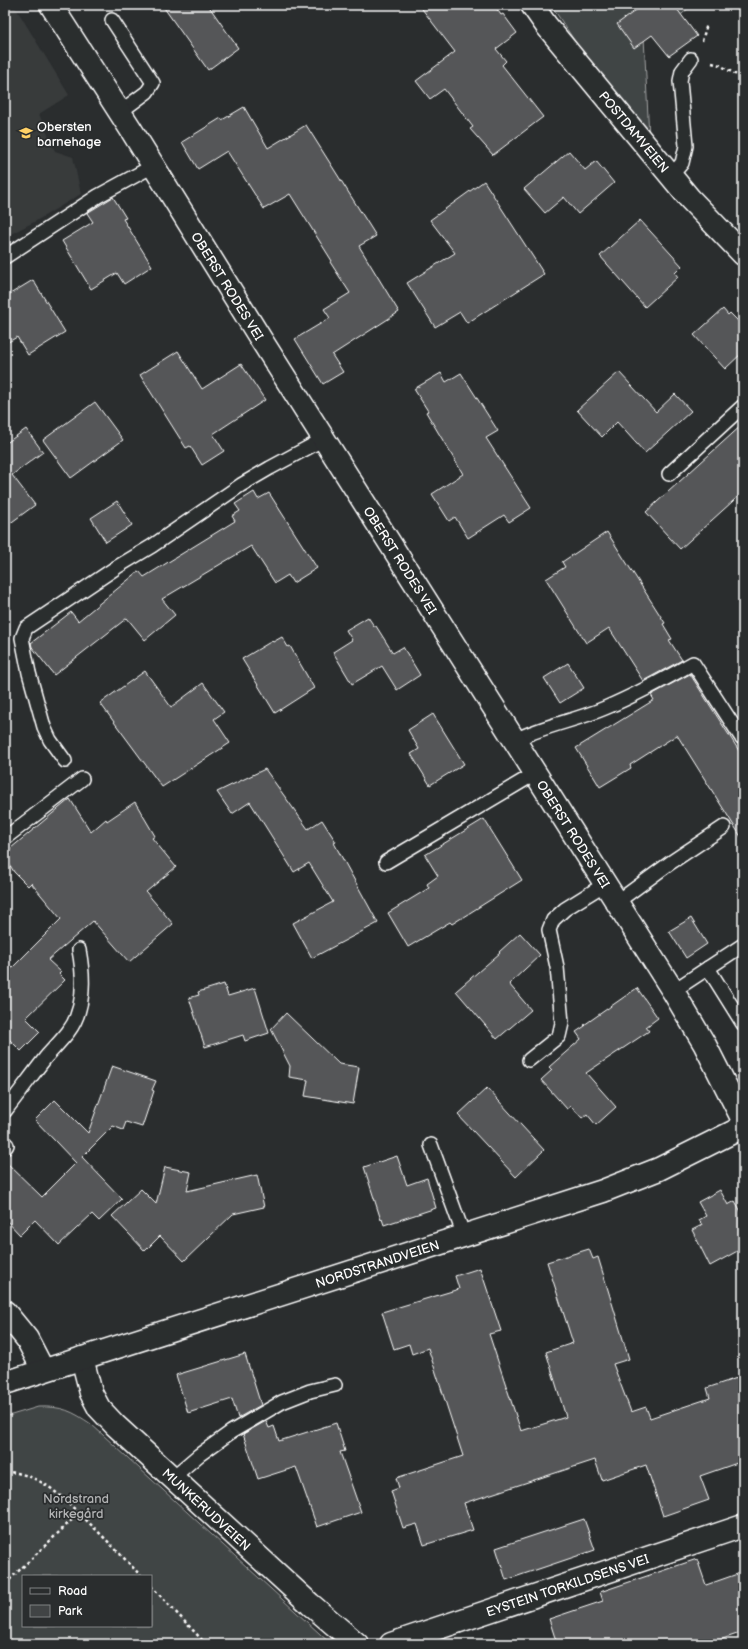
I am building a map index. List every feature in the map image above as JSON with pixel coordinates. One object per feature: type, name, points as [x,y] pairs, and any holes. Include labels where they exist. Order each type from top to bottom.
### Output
[{"type":"street","name":"OBERST RODES VEI","points":[[51,5],[120,112],[324,439],[516,740],[673,991],[705,1045],[743,1120]]},
{"type":"street","name":"POSTDAMVEIEN","points":[[532,5],[690,199],[743,254]]},
{"type":"street","name":"NORDSTRANDVEIEN","points":[[5,1383],[464,1236],[629,1181],[689,1155],[743,1127]]},
{"type":"street","points":[[5,1312],[27,1339],[43,1370]]},
{"type":"street","name":"MUNKERUDVEIEN","points":[[82,1358],[91,1393],[99,1408],[115,1425],[310,1604],[357,1644]]},
{"type":"street","name":"EYSTEIN TORKILDSENS VEI","points":[[391,1644],[743,1526]]},
{"type":"lane","points":[[112,20],[153,83],[147,92],[120,112]]},
{"type":"lane","points":[[671,176],[682,163],[686,146],[680,81],[682,71],[691,59]]},
{"type":"lane","points":[[5,257],[98,196],[153,166]]},
{"type":"lane","points":[[668,474],[743,406]]},
{"type":"lane","points":[[65,761],[50,740],[44,726],[29,673],[22,638],[26,628],[117,566],[152,546],[240,485],[324,439]]},
{"type":"lane","points":[[516,740],[548,726],[606,708],[668,678],[694,663],[741,737]]},
{"type":"lane","points":[[386,862],[536,773]]},
{"type":"lane","points":[[5,838],[82,779]]},
{"type":"lane","points":[[617,902],[670,863],[724,827]]},
{"type":"lane","points":[[529,1060],[559,1036],[562,1023],[557,967],[549,930],[553,920],[565,909],[605,884]]},
{"type":"lane","points":[[673,991],[743,945]]},
{"type":"lane","points":[[5,1111],[46,1057],[69,1031],[80,1007],[83,972],[79,950]]},
{"type":"lane","points":[[708,968],[743,1024]]},
{"type":"lane","points":[[431,1145],[464,1236]]},
{"type":"lane","points":[[172,1478],[199,1455],[231,1432],[282,1402],[335,1385]]},
{"type":"path","points":[[700,46],[707,24]]},
{"type":"path","points":[[691,59],[720,65],[743,79]]},
{"type":"path","points":[[5,1472],[15,1472],[37,1480],[60,1496],[79,1513],[140,1575]]},
{"type":"path","points":[[5,1584],[79,1513]]},
{"type":"path","points":[[152,1587],[206,1644]]},
{"type":"shaded area","name":"Obersten barnehage","points":[[5,5],[14,5],[69,95],[39,114],[55,151],[73,157],[81,194],[36,221],[5,237]]},
{"type":"green space","points":[[551,5],[692,5],[682,14],[644,37],[649,137],[576,43]]},
{"type":"green space","name":"Nordstrand kirkegård","points":[[38,1407],[54,1407],[66,1410],[91,1424],[331,1644],[5,1644],[5,1417]]},
{"type":"building","points":[[162,5],[208,5],[238,48],[208,70]]},
{"type":"building","points":[[419,5],[494,5],[501,15],[503,14],[517,33],[496,49],[506,61],[502,65],[543,117],[493,155],[470,129],[473,127],[444,89],[430,99],[416,81],[455,52]]},
{"type":"building","points":[[643,5],[674,5],[697,36],[669,56],[652,35],[634,48],[617,24]]},
{"type":"building","points":[[244,107],[268,148],[306,125],[376,236],[359,246],[399,312],[332,355],[343,372],[323,384],[295,339],[330,318],[324,309],[350,293],[330,262],[332,261],[290,194],[264,209],[227,151],[198,169],[182,142],[221,118],[222,120]]},
{"type":"building","points":[[569,151],[585,170],[596,161],[614,183],[578,214],[564,197],[545,213],[524,189]]},
{"type":"building","points":[[484,181],[544,274],[467,323],[460,312],[435,327],[407,283],[455,253],[430,220]]},
{"type":"building","points":[[113,197],[126,218],[123,219],[152,266],[124,284],[117,273],[91,289],[62,241],[93,222],[87,213]]},
{"type":"building","points":[[640,220],[682,266],[675,273],[678,277],[645,307],[600,256]]},
{"type":"building","points":[[33,280],[65,332],[28,355],[17,337],[5,344],[5,297]]},
{"type":"building","points":[[723,309],[728,315],[730,313],[743,326],[743,352],[725,369],[694,335]]},
{"type":"building","points":[[178,351],[202,389],[241,364],[265,400],[213,434],[224,451],[202,465],[190,446],[186,448],[140,375]]},
{"type":"building","points":[[619,372],[656,412],[675,394],[691,411],[645,453],[617,422],[602,437],[577,410]]},
{"type":"building","points":[[441,373],[446,382],[461,373],[498,431],[486,438],[531,508],[509,522],[504,515],[468,538],[455,517],[449,521],[432,494],[463,474],[414,389]]},
{"type":"building","points":[[95,402],[123,440],[71,478],[43,440]]},
{"type":"building","points":[[743,424],[743,492],[680,549],[646,512]]},
{"type":"building","points":[[26,429],[43,452],[12,475],[35,505],[5,527],[5,444]]},
{"type":"building","points":[[254,492],[258,499],[269,493],[317,568],[293,583],[288,575],[275,583],[251,546],[162,599],[175,615],[145,640],[127,618],[54,675],[32,647],[31,643],[71,612],[78,621],[139,571],[144,577],[235,521],[232,516],[240,511],[235,504]]},
{"type":"building","points":[[117,501],[132,525],[106,542],[91,518]]},
{"type":"building","points":[[607,532],[665,623],[663,624],[672,639],[669,640],[682,660],[643,681],[609,628],[586,643],[546,579],[565,567],[562,562]]},
{"type":"building","points":[[368,617],[374,626],[376,626],[393,653],[403,647],[420,675],[397,690],[382,666],[352,684],[333,652],[352,640],[346,630]]},
{"type":"building","points":[[282,637],[288,647],[290,646],[314,688],[275,713],[242,659],[272,641],[273,642]]},
{"type":"building","points":[[568,663],[584,688],[560,703],[544,678]]},
{"type":"building","points":[[145,671],[171,707],[203,683],[224,712],[214,719],[230,743],[162,787],[100,703]]},
{"type":"building","points":[[690,674],[743,757],[743,840],[677,735],[630,765],[631,768],[600,787],[576,748],[654,700],[651,695]]},
{"type":"building","points":[[433,714],[464,764],[430,785],[411,754],[419,749],[408,730]]},
{"type":"building","points":[[265,769],[308,829],[322,820],[336,842],[334,843],[378,923],[312,958],[293,923],[333,902],[309,863],[294,872],[250,802],[232,814],[217,792]]},
{"type":"building","points":[[70,799],[91,832],[106,819],[107,821],[135,802],[155,836],[152,838],[176,867],[146,892],[173,924],[129,962],[93,921],[48,960],[61,972],[59,974],[65,980],[26,1018],[40,1032],[21,1051],[7,1037],[5,1039],[5,975],[61,919],[31,883],[28,886],[14,872],[5,857],[5,853]]},
{"type":"building","points":[[484,819],[522,880],[452,924],[450,922],[408,947],[388,913],[429,888],[427,884],[438,876],[425,855]]},
{"type":"building","points":[[691,918],[707,944],[686,958],[669,931]]},
{"type":"building","points":[[520,933],[540,955],[509,984],[531,1010],[497,1039],[456,991],[500,953],[499,952]]},
{"type":"building","points":[[224,984],[228,996],[255,988],[269,1033],[245,1041],[243,1035],[205,1047],[189,998],[199,995],[198,992]]},
{"type":"building","points":[[637,988],[658,1018],[646,1027],[649,1031],[586,1073],[616,1107],[596,1125],[587,1114],[582,1118],[571,1106],[567,1109],[541,1080],[552,1070],[549,1067],[581,1039],[576,1032]]},
{"type":"building","points":[[286,1013],[339,1064],[359,1067],[353,1104],[305,1096],[308,1080],[289,1077],[290,1066],[271,1029]]},
{"type":"building","points":[[112,1066],[156,1081],[152,1090],[154,1091],[142,1127],[126,1122],[123,1130],[113,1126],[82,1157],[122,1199],[99,1221],[92,1214],[59,1245],[35,1220],[20,1235],[5,1219],[5,1161],[42,1197],[76,1163],[35,1120],[55,1100],[88,1133]]},
{"type":"building","points":[[487,1088],[544,1150],[516,1177],[458,1115]]},
{"type":"building","points":[[397,1156],[407,1185],[427,1178],[436,1208],[384,1225],[382,1219],[381,1220],[364,1167]]},
{"type":"building","points":[[165,1167],[191,1172],[187,1191],[257,1175],[264,1207],[233,1214],[184,1261],[160,1236],[145,1251],[112,1216],[141,1189],[156,1204]]},
{"type":"building","points":[[720,1190],[728,1205],[735,1201],[743,1215],[743,1248],[710,1266],[692,1230],[702,1225],[699,1220],[706,1216],[698,1202]]},
{"type":"building","points":[[589,1249],[593,1259],[598,1257],[629,1359],[613,1364],[631,1412],[646,1407],[650,1418],[710,1398],[707,1388],[743,1376],[743,1461],[700,1476],[709,1500],[663,1516],[646,1465],[602,1480],[595,1460],[464,1503],[473,1530],[424,1545],[417,1524],[403,1528],[391,1491],[399,1488],[396,1478],[463,1456],[428,1348],[412,1354],[409,1344],[394,1349],[382,1312],[459,1289],[455,1276],[480,1268],[501,1331],[489,1334],[521,1431],[566,1417],[546,1352],[573,1343],[547,1262]]},
{"type":"building","points":[[245,1354],[261,1405],[238,1418],[232,1399],[188,1413],[176,1375]]},
{"type":"building","points":[[266,1421],[269,1428],[274,1426],[279,1441],[336,1423],[345,1451],[340,1452],[361,1512],[317,1527],[296,1467],[258,1479],[243,1434]]},
{"type":"building","points":[[584,1519],[595,1550],[506,1580],[496,1548]]},
{"type":"building","points":[[697,1559],[706,1585],[743,1572],[743,1632],[708,1644],[557,1644],[549,1619],[603,1601],[600,1592]]},
{"type":"place","name":"Obersten barnehage","points":[[26,133]]}]
